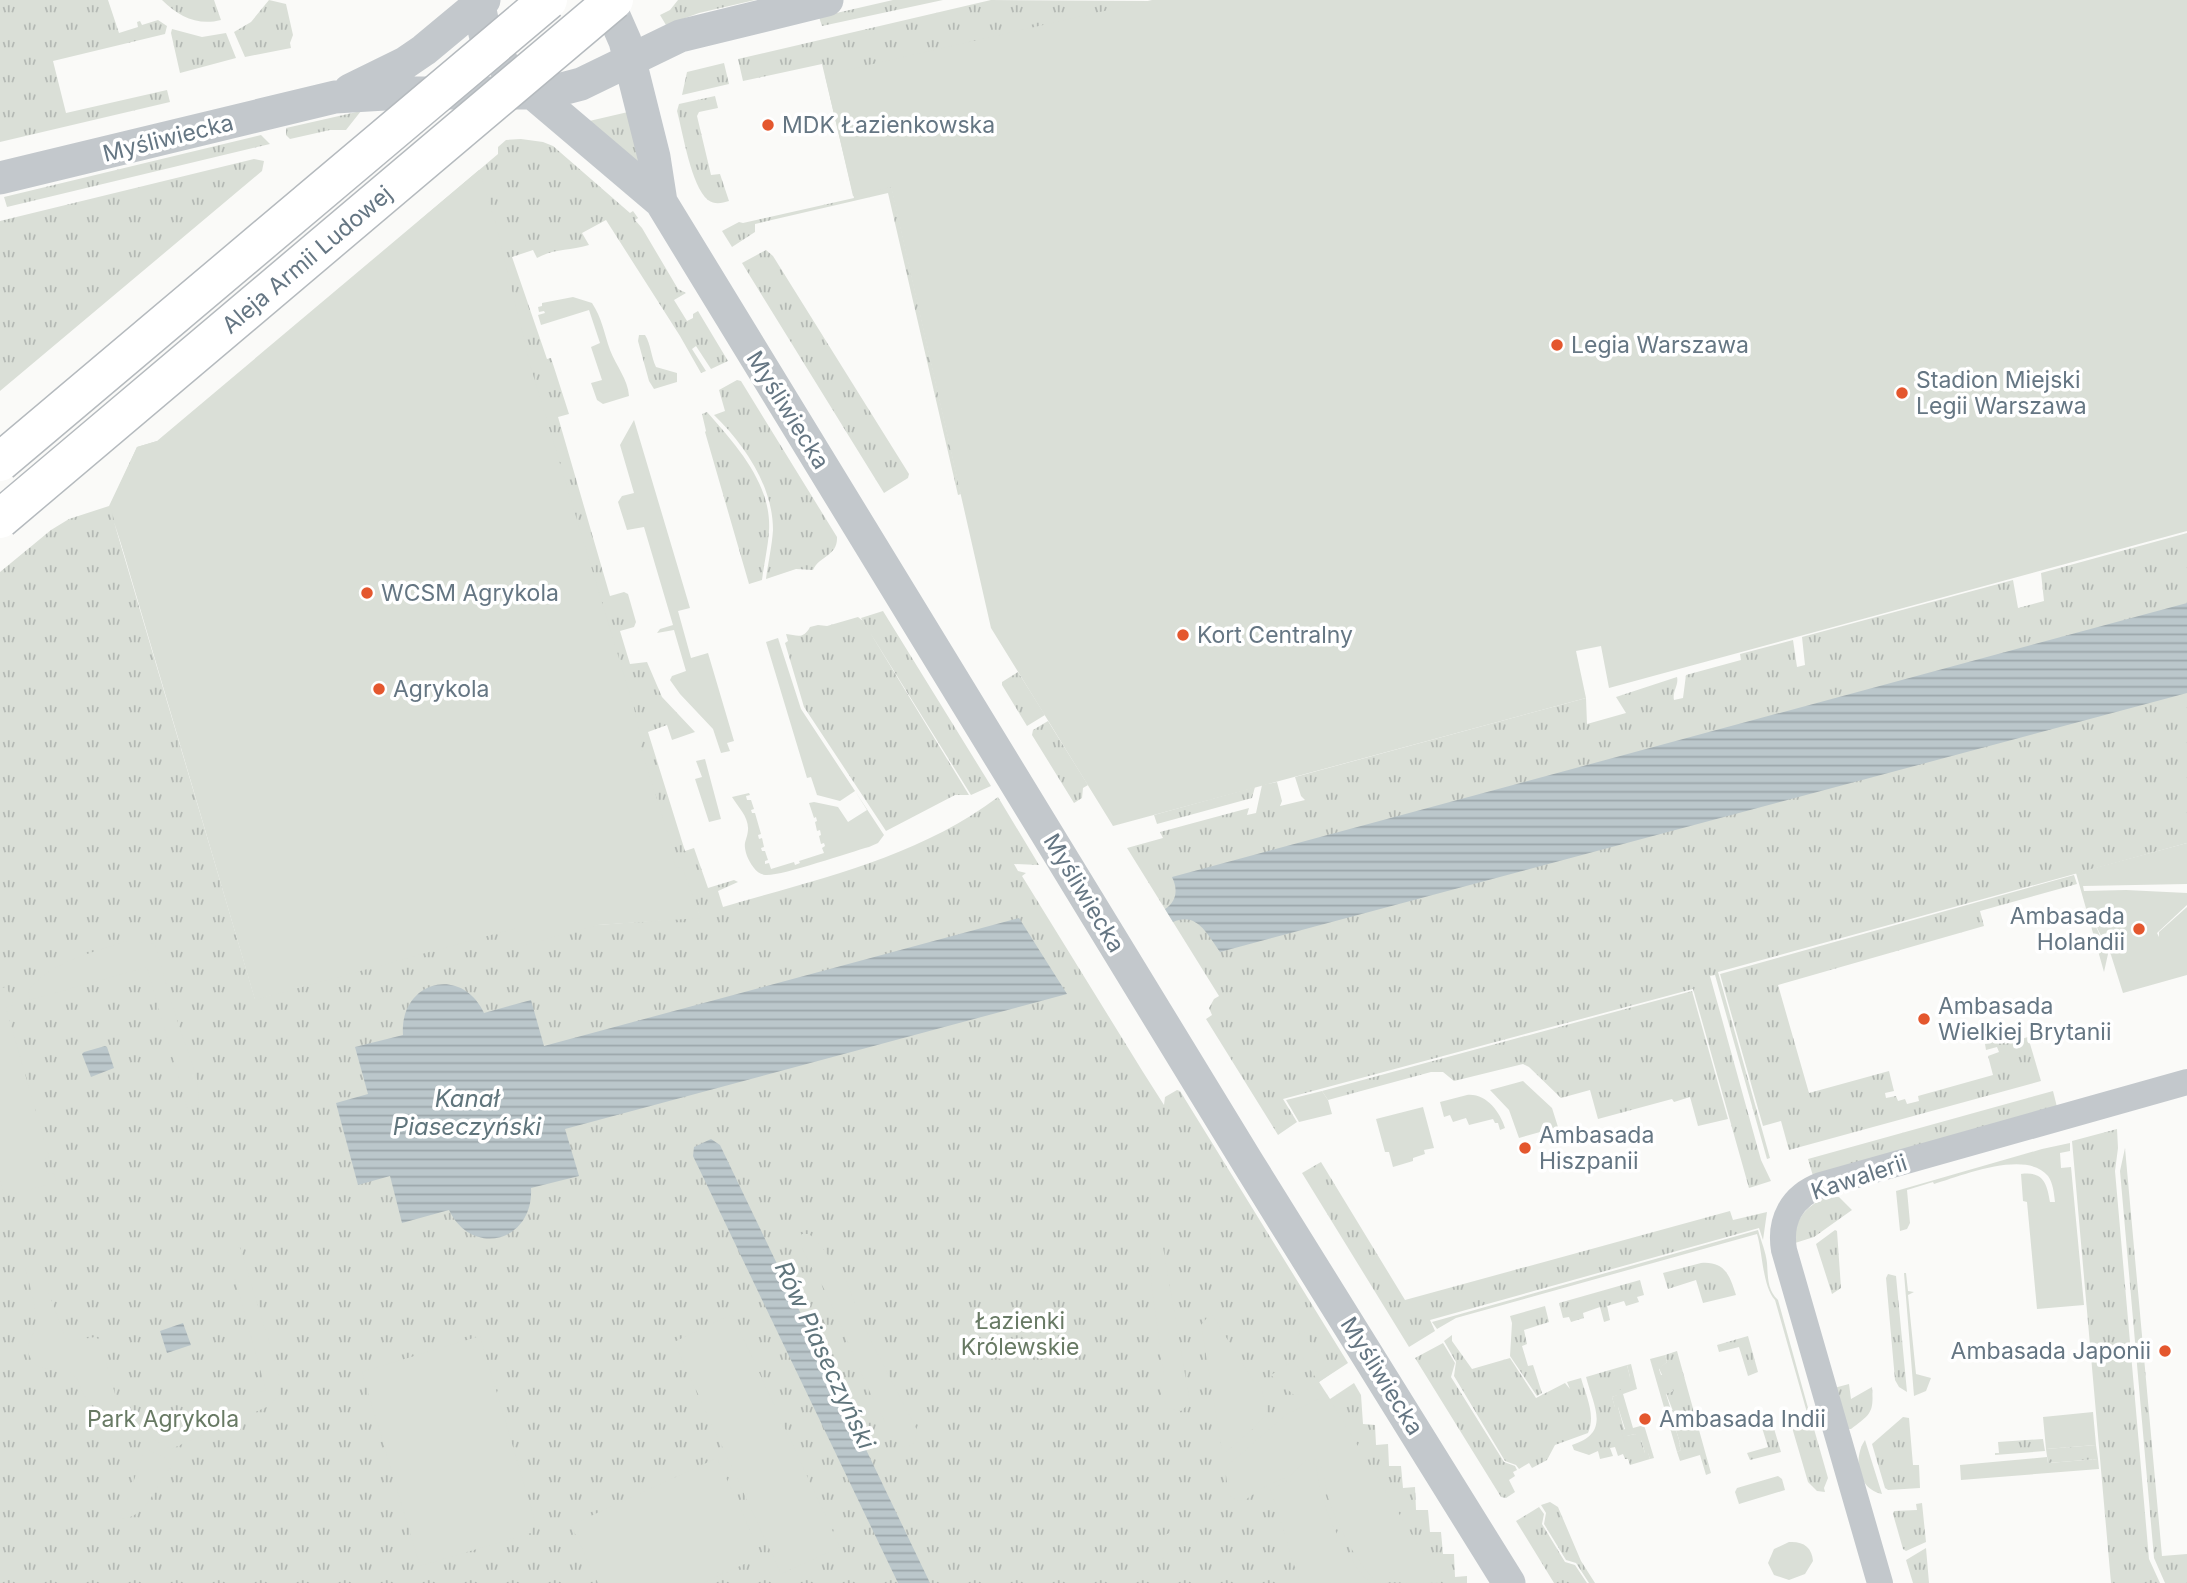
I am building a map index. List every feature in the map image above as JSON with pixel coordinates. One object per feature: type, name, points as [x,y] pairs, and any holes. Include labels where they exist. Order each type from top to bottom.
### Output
[{"type":"main road","name":"Aleja Armii Ludowej","points":[[0,462],[548,0]]},
{"type":"main road","name":"Aleja Armii Ludowej","points":[[0,519],[614,0]]},
{"type":"street","name":"Myśliwiecka","points":[[607,0],[619,23],[630,60],[654,157],[661,202]]},
{"type":"street","points":[[480,2],[481,19],[491,47],[508,72],[529,93],[581,84],[693,32],[827,0]]},
{"type":"street","name":"Myśliwiecka","points":[[335,97],[382,75],[425,50],[480,2]]},
{"type":"street","name":"Myśliwiecka","points":[[0,178],[335,97],[402,93],[529,93],[661,202],[1248,1163],[1509,1583]]},
{"type":"street","name":"Kawalerii","points":[[1880,1583],[1784,1250],[1782,1235],[1786,1217],[1797,1199],[1821,1185],[2187,1082]]},
{"type":"green space","points":[[0,0],[108,0],[119,33],[138,27],[137,22],[140,21],[142,25],[158,20],[167,26],[165,34],[53,61],[66,113],[167,90],[170,102],[0,142]]},
{"type":"green space","points":[[162,0],[214,0],[221,20],[204,22],[189,19]]},
{"type":"green space","points":[[269,0],[286,4],[293,35],[291,48],[245,57],[234,32],[251,22]]},
{"type":"green space","points":[[678,0],[755,0],[699,13],[666,25],[660,15],[670,10]]},
{"type":"green space","points":[[893,0],[943,0],[822,26],[819,17]]},
{"type":"green space","points":[[991,0],[1149,1],[889,176],[961,494],[958,495],[888,193],[755,224],[755,232],[732,247],[722,231],[739,222],[854,198],[822,64],[743,81],[738,59]]},
{"type":"green space","name":"Legia Warszawa","points":[[1152,0],[2187,0],[2187,531],[1609,688],[1601,646],[1576,651],[1586,698],[1113,826],[991,628],[891,187],[853,196],[825,75]]},
{"type":"green space","points":[[172,29],[202,37],[226,33],[236,58],[180,73]]},
{"type":"green space","points":[[724,63],[729,84],[682,95],[687,72]]},
{"type":"green space","points":[[715,96],[718,108],[699,112],[697,116],[711,175],[720,174],[729,201],[718,203],[708,200],[697,183],[677,111],[679,104]]},
{"type":"green space","points":[[361,111],[346,130],[330,130],[290,139],[286,135],[286,128]]},
{"type":"green space","points":[[628,112],[644,171],[585,122]]},
{"type":"green space","points":[[261,135],[270,144],[7,207],[4,197]]},
{"type":"green space","points":[[521,139],[553,146],[630,213],[633,211],[638,218],[635,220],[678,289],[686,293],[674,300],[687,321],[698,311],[728,361],[711,369],[696,346],[692,349],[706,371],[701,373],[606,220],[582,233],[589,245],[537,258],[533,250],[512,257],[547,359],[551,358],[569,414],[558,417],[610,596],[624,592],[628,594],[636,622],[634,627],[620,631],[630,664],[647,662],[662,697],[695,732],[672,740],[667,725],[648,732],[685,851],[694,848],[708,888],[734,880],[738,882],[718,891],[723,907],[830,876],[934,836],[998,797],[1039,865],[1014,864],[1018,871],[1026,873],[1022,876],[1164,1105],[1165,1097],[1180,1091],[1348,1363],[1319,1382],[1330,1399],[1354,1383],[1361,1395],[1363,1424],[1375,1425],[1376,1445],[1388,1444],[1389,1466],[1401,1466],[1403,1488],[1415,1487],[1416,1510],[1428,1510],[1430,1532],[1441,1532],[1443,1554],[1454,1554],[1455,1577],[1467,1576],[1467,1583],[0,1583],[0,572],[51,530],[69,519],[109,506],[137,447],[157,441],[487,928],[598,925],[700,917],[696,906],[678,894],[419,221],[498,154],[498,147],[506,140]],"holes":[[[114,522],[271,995],[255,999]]]},
{"type":"green space","points":[[254,159],[264,161],[262,171],[0,391],[0,221]]},
{"type":"green space","name":"WCSM Agrykola","points":[[479,170],[495,221],[531,368],[634,708],[642,743],[640,744],[673,851],[671,853],[676,868],[682,867],[701,918],[598,925],[522,946],[516,928],[255,1000],[110,506],[137,447],[157,441]]},
{"type":"green space","points":[[766,250],[773,256],[909,474],[908,478],[884,493],[742,263]]},
{"type":"green space","points":[[573,297],[592,303],[629,396],[603,404],[597,400],[591,383],[602,380],[591,347],[600,343],[589,310],[541,325],[538,315],[545,313],[539,312],[538,307],[542,306],[542,303]]},
{"type":"green space","points":[[639,335],[645,335],[656,367],[677,373],[677,382],[654,389],[649,381],[638,341]]},
{"type":"green space","points":[[737,380],[741,381],[837,537],[835,548],[813,570],[796,569],[766,579],[773,530],[768,498],[746,453],[714,415],[725,411],[719,390]]},
{"type":"green space","points":[[707,412],[750,466],[765,497],[769,531],[762,580],[749,584],[705,432],[702,414]]},
{"type":"green space","points":[[634,420],[690,608],[678,611],[691,658],[708,653],[734,741],[727,743],[730,751],[721,753],[713,729],[670,680],[672,676],[686,671],[674,630],[657,633],[660,629],[673,625],[644,527],[627,530],[618,502],[622,496],[634,493],[620,445]]},
{"type":"green space","points":[[2187,533],[2187,843],[1718,972],[1770,1158],[1767,1159],[1715,975],[1710,976],[1761,1160],[1771,1181],[1749,1188],[1693,989],[1283,1099],[1297,1122],[1278,1135],[1206,1019],[1212,1015],[1209,1008],[1219,996],[1127,848],[1163,838],[1160,832],[1249,808],[1247,815],[1256,813],[1262,785],[1277,782],[1282,801],[1280,806],[1305,800],[1295,777],[1586,698],[1587,724],[1626,713],[1616,697],[1677,677],[1674,700],[1683,698],[1686,675],[1741,660],[1740,654],[1793,640],[1797,667],[1805,665],[1802,637],[2013,580],[2018,608],[2044,601],[2041,573]]},
{"type":"green space","points":[[883,611],[991,786],[971,795],[861,618]]},
{"type":"green space","points":[[858,617],[863,621],[969,795],[955,795],[886,831],[804,707],[785,643],[788,641],[786,634],[802,635],[810,627],[827,626]]},
{"type":"green space","points":[[778,638],[801,709],[884,835],[878,843],[869,847],[765,875],[756,870],[747,856],[747,821],[732,797],[749,793],[747,800],[751,800],[754,809],[751,810],[755,813],[761,834],[758,835],[759,839],[762,838],[764,847],[761,848],[768,860],[765,864],[769,863],[771,869],[794,862],[795,865],[800,863],[799,861],[824,853],[822,848],[825,846],[824,843],[821,844],[820,830],[817,831],[816,817],[814,818],[809,803],[838,807],[848,822],[867,810],[855,791],[840,801],[817,795],[811,777],[807,778],[766,642]]},
{"type":"green space","points":[[1018,672],[1045,715],[1027,726],[1002,685],[1002,682]]},
{"type":"green space","points":[[1048,721],[1088,785],[1083,788],[1082,798],[1074,803],[1032,735],[1033,730]]},
{"type":"green space","points":[[705,759],[721,819],[709,822],[695,779],[702,777],[696,761]]},
{"type":"green space","points":[[1255,787],[1252,798],[1157,824],[1154,815]]},
{"type":"green space","name":"Ambasada Holandii","points":[[2187,843],[2187,884],[2083,886],[2084,891],[2187,893],[2187,905],[2157,933],[2159,937],[2159,932],[2187,907],[2187,975],[2123,993],[2111,955],[2094,922],[2108,954],[2104,972],[2076,873]]},
{"type":"green space","points":[[2074,875],[2077,884],[1980,911],[1984,926],[1778,985],[1809,1093],[1889,1071],[1894,1091],[1885,1093],[1886,1098],[1896,1096],[1898,1101],[1905,1099],[1907,1104],[1919,1101],[1918,1096],[1993,1075],[1988,1056],[1999,1052],[1997,1047],[1986,1050],[1985,1044],[2003,1039],[2005,1044],[2028,1037],[2041,1081],[1789,1150],[1781,1121],[1763,1126],[1720,974]]},
{"type":"green space","points":[[126,941],[155,944],[197,1079],[199,1105],[187,1108],[147,967],[30,1000],[28,991],[48,972],[72,960]]},
{"type":"green space","points":[[7,987],[13,1005],[6,1008],[49,1157],[43,1159],[47,1174],[54,1173],[56,1182],[4,1197],[0,1181],[0,988]]},
{"type":"green space","points":[[1692,991],[1728,1119],[1698,1126],[1690,1097],[1674,1102],[1672,1099],[1598,1119],[1590,1090],[1561,1098],[1523,1064],[1454,1081],[1443,1072],[1431,1072],[1328,1100],[1322,1091]]},
{"type":"green space","points":[[1523,1081],[1552,1108],[1558,1127],[1519,1138],[1509,1110],[1490,1090]]},
{"type":"green space","points":[[1322,1091],[1332,1114],[1299,1122],[1286,1100]]},
{"type":"green space","points":[[2053,1091],[2057,1107],[1813,1176],[1808,1159]]},
{"type":"green space","points":[[1467,1095],[1486,1100],[1500,1116],[1505,1128],[1500,1130],[1493,1119],[1469,1125],[1466,1118],[1453,1122],[1450,1115],[1444,1117],[1440,1102]]},
{"type":"green space","points":[[1423,1107],[1434,1148],[1424,1150],[1425,1154],[1413,1158],[1413,1161],[1393,1167],[1389,1152],[1385,1152],[1376,1119]]},
{"type":"green space","points":[[2117,1129],[2115,1171],[2149,1559],[2160,1583],[2111,1583],[2072,1141]]},
{"type":"green space","points":[[2070,1143],[2070,1151],[2060,1153],[2061,1168],[2071,1167],[2084,1305],[2037,1309],[2027,1202],[2023,1201],[2021,1174],[2034,1174],[2043,1180],[2050,1202],[2055,1202],[2050,1179],[2038,1168],[2025,1165],[1993,1167],[1907,1190],[1910,1223],[1907,1229],[1900,1231],[1896,1191]]},
{"type":"green space","points":[[2125,1148],[2162,1556],[2187,1554],[2187,1583],[2165,1583],[2154,1558],[2120,1171]]},
{"type":"green space","points":[[1321,1162],[1405,1300],[1730,1211],[1733,1220],[1767,1212],[1763,1240],[1759,1228],[1430,1320],[1435,1331],[1409,1347],[1302,1173]]},
{"type":"green space","points":[[1827,1197],[1839,1197],[1852,1210],[1814,1237],[1795,1243],[1797,1227],[1803,1214]]},
{"type":"green space","points":[[1758,1230],[1766,1255],[1770,1287],[1778,1300],[1810,1415],[1808,1416],[1775,1300],[1765,1278],[1757,1234],[1456,1318],[1437,1329],[1432,1322]]},
{"type":"green space","points":[[1835,1230],[1841,1288],[1832,1294],[1816,1244]]},
{"type":"green space","points":[[802,1234],[809,1234],[817,1241],[844,1276],[870,1339],[917,1430],[915,1442],[908,1447],[899,1446],[878,1410],[827,1295],[804,1253],[799,1238]]},
{"type":"green space","points":[[1152,1236],[1158,1236],[1162,1241],[1190,1403],[1181,1411],[1167,1408],[1161,1390],[1160,1382],[1164,1373],[1152,1289]]},
{"type":"green space","points":[[240,1247],[281,1381],[279,1395],[269,1406],[171,1449],[153,1439],[143,1425],[266,1390],[227,1251]]},
{"type":"green space","points":[[1701,1263],[1721,1267],[1729,1276],[1736,1295],[1703,1303],[1696,1280],[1668,1289],[1663,1273]]},
{"type":"green space","points":[[38,1264],[48,1276],[49,1294],[66,1339],[95,1337],[100,1340],[125,1430],[116,1430],[110,1426],[86,1398],[71,1373],[40,1367],[30,1357],[28,1349],[35,1327],[35,1312],[25,1268]]},
{"type":"green space","points":[[1904,1273],[1908,1291],[1914,1292],[1908,1295],[1916,1374],[1931,1378],[1926,1391],[1914,1396]]},
{"type":"green space","points":[[1888,1274],[1896,1276],[1907,1392],[1899,1387],[1895,1380],[1886,1278]]},
{"type":"green space","points":[[1640,1280],[1644,1295],[1637,1297],[1639,1302],[1626,1306],[1624,1301],[1607,1306],[1610,1320],[1604,1322],[1600,1307],[1583,1313],[1584,1318],[1571,1322],[1569,1317],[1563,1318],[1559,1303]]},
{"type":"green space","points":[[1545,1306],[1549,1322],[1524,1330],[1527,1344],[1522,1346],[1528,1366],[1533,1365],[1542,1393],[1537,1396],[1510,1356],[1510,1316]]},
{"type":"green space","points":[[1211,1313],[1257,1387],[1261,1385],[1267,1413],[1226,1452],[1222,1451],[1201,1325]]},
{"type":"green space","points":[[732,1314],[840,1547],[781,1574],[674,1342]]},
{"type":"green space","points":[[1301,1327],[1330,1374],[1319,1382],[1305,1363],[1300,1350]]},
{"type":"green space","points":[[1452,1335],[1452,1341],[1472,1369],[1510,1358],[1536,1398],[1565,1383],[1570,1389],[1567,1382],[1581,1378],[1591,1412],[1588,1433],[1555,1445],[1547,1460],[1532,1468],[1529,1463],[1519,1469],[1505,1461],[1454,1376],[1456,1362],[1444,1341]]},
{"type":"green space","points":[[480,1336],[535,1521],[531,1533],[420,1566],[362,1372]]},
{"type":"green space","points":[[1748,1336],[1758,1372],[1748,1376],[1739,1347],[1719,1352],[1717,1345]]},
{"type":"green space","points":[[1443,1343],[1455,1363],[1451,1377],[1504,1462],[1515,1466],[1517,1470],[1513,1472],[1515,1476],[1509,1480],[1515,1492],[1506,1498],[1501,1497],[1415,1358]]},
{"type":"green space","points":[[1677,1351],[1711,1473],[1706,1475],[1700,1455],[1680,1461],[1677,1452],[1681,1450],[1676,1430],[1680,1429],[1666,1393],[1673,1391],[1659,1368],[1667,1362],[1665,1355]]},
{"type":"green space","points":[[1665,1355],[1667,1362],[1659,1369],[1661,1375],[1665,1374],[1670,1381],[1673,1391],[1666,1394],[1671,1410],[1675,1410],[1680,1428],[1676,1430],[1681,1450],[1677,1452],[1650,1359]]},
{"type":"green space","points":[[1293,1361],[1313,1386],[1295,1396],[1271,1375]]},
{"type":"green space","points":[[1631,1364],[1637,1389],[1623,1394],[1633,1428],[1644,1425],[1654,1458],[1650,1459],[1635,1434],[1627,1436],[1628,1441],[1625,1442],[1621,1431],[1625,1429],[1612,1397],[1622,1389],[1620,1380],[1630,1377],[1627,1365]]},
{"type":"green space","points":[[1627,1365],[1630,1377],[1618,1395],[1612,1397],[1615,1407],[1618,1407],[1626,1436],[1635,1434],[1650,1459],[1630,1465],[1623,1454],[1618,1456],[1615,1447],[1610,1448],[1613,1456],[1600,1459],[1598,1451],[1589,1455],[1574,1450],[1572,1445],[1592,1434],[1596,1426],[1597,1418],[1586,1377]]},
{"type":"green space","points":[[1849,1384],[1851,1399],[1872,1387],[1872,1408],[1867,1416],[1851,1429],[1847,1429],[1834,1388]]},
{"type":"green space","points":[[1327,1395],[1441,1583],[1376,1582],[1361,1564],[1343,1532],[1329,1500],[1323,1472],[1315,1459],[1305,1461],[1291,1475],[1260,1489],[1244,1501],[1229,1495],[1225,1469],[1229,1464],[1287,1414]]},
{"type":"green space","points":[[2093,1412],[2096,1445],[2046,1449],[2043,1417]]},
{"type":"green space","points":[[1770,1415],[1781,1452],[1750,1460],[1747,1453],[1768,1447],[1759,1418]]},
{"type":"green space","points":[[1810,1415],[1828,1478],[1825,1492],[1817,1491],[1808,1482],[1791,1424],[1793,1420]]},
{"type":"green space","points":[[1903,1417],[1909,1418],[1913,1465],[1919,1465],[1920,1488],[1888,1490],[1885,1488],[1872,1444]]},
{"type":"green space","points":[[2043,1439],[2045,1451],[1995,1455],[1999,1453],[1998,1442]]},
{"type":"green space","points":[[1865,1440],[1882,1494],[1867,1486],[1862,1479],[1859,1455]]},
{"type":"green space","points":[[2096,1445],[2098,1459],[2048,1463],[2046,1449]]},
{"type":"green space","points":[[149,1450],[163,1456],[172,1466],[145,1506],[138,1513],[120,1519],[143,1455]]},
{"type":"green space","points":[[2047,1457],[2048,1463],[2098,1459],[2099,1469],[1961,1480],[1960,1465]]},
{"type":"green space","points":[[717,1458],[762,1556],[703,1583],[598,1583],[571,1525]]},
{"type":"green space","points":[[1311,1463],[1316,1465],[1320,1490],[1335,1529],[1354,1564],[1370,1583],[1301,1583],[1270,1489],[1293,1481]]},
{"type":"green space","points":[[1778,1476],[1782,1479],[1785,1490],[1739,1504],[1735,1492],[1737,1488]]},
{"type":"green space","points":[[1550,1502],[1558,1507],[1581,1561],[1595,1583],[1589,1583],[1576,1563],[1566,1560],[1544,1524],[1546,1513],[1541,1505]]},
{"type":"green space","points":[[1922,1503],[1926,1542],[1906,1551],[1903,1549],[1894,1511],[1917,1510],[1916,1504]]},
{"type":"green space","points":[[1539,1507],[1544,1514],[1542,1524],[1565,1562],[1575,1565],[1587,1583],[1554,1583],[1516,1521]]},
{"type":"green space","points":[[1178,1529],[1194,1532],[1198,1541],[1188,1547],[1173,1549],[1154,1566],[1146,1561],[1158,1541]]},
{"type":"green space","points":[[1789,1542],[1806,1546],[1813,1561],[1805,1574],[1789,1580],[1774,1575],[1768,1563],[1774,1549]]},
{"type":"green space","points":[[1926,1548],[1929,1583],[1913,1583],[1906,1560]]},
{"type":"water","points":[[2187,603],[2187,693],[1220,952],[1201,926],[1189,920],[1173,922],[1165,909],[1175,894],[1172,877]]},
{"type":"water","name":"Kanał Piaseczyński","points":[[1019,918],[1067,994],[565,1129],[579,1176],[531,1188],[529,1206],[523,1221],[500,1237],[486,1238],[472,1234],[459,1225],[449,1210],[402,1223],[390,1176],[358,1185],[336,1103],[368,1094],[355,1047],[403,1035],[404,1017],[411,1002],[421,992],[433,986],[447,984],[461,988],[474,998],[484,1013],[531,1000],[544,1046]]},
{"type":"water","points":[[105,1046],[114,1068],[91,1077],[82,1054]]},
{"type":"water","points":[[711,1139],[720,1145],[930,1583],[898,1583],[693,1156],[694,1147]]},
{"type":"water","points":[[183,1323],[191,1345],[167,1353],[160,1331]]},
{"type":"place","name":"MDK Łazienkowska","points":[[768,125]]},
{"type":"place","name":"Legia Warszawa","points":[[1557,345]]},
{"type":"place","name":"Stadion Miejski Legii Warszawa","points":[[1902,393]]},
{"type":"place","name":"WCSM Agrykola","points":[[367,593]]},
{"type":"place","name":"Kort Centralny","points":[[1183,635]]},
{"type":"place","name":"Agrykola","points":[[379,689]]},
{"type":"place","name":"Ambasada Holandii","points":[[2139,929]]},
{"type":"place","name":"Ambasada Wielkiej Brytanii","points":[[1924,1019]]},
{"type":"place","name":"Ambasada Hiszpanii","points":[[1525,1148]]},
{"type":"place","name":"Ambasada Japonii","points":[[2165,1351]]},
{"type":"place","name":"Ambasada Indii","points":[[1645,1419]]},
{"type":"park label","name":"Łazienki Królewskie","points":[[1020,1334]]},
{"type":"park label","name":"Park Agrykola","points":[[163,1419]]},
{"type":"water label","name":"Rów Piaseczyński","points":[[825,1355]]}]
